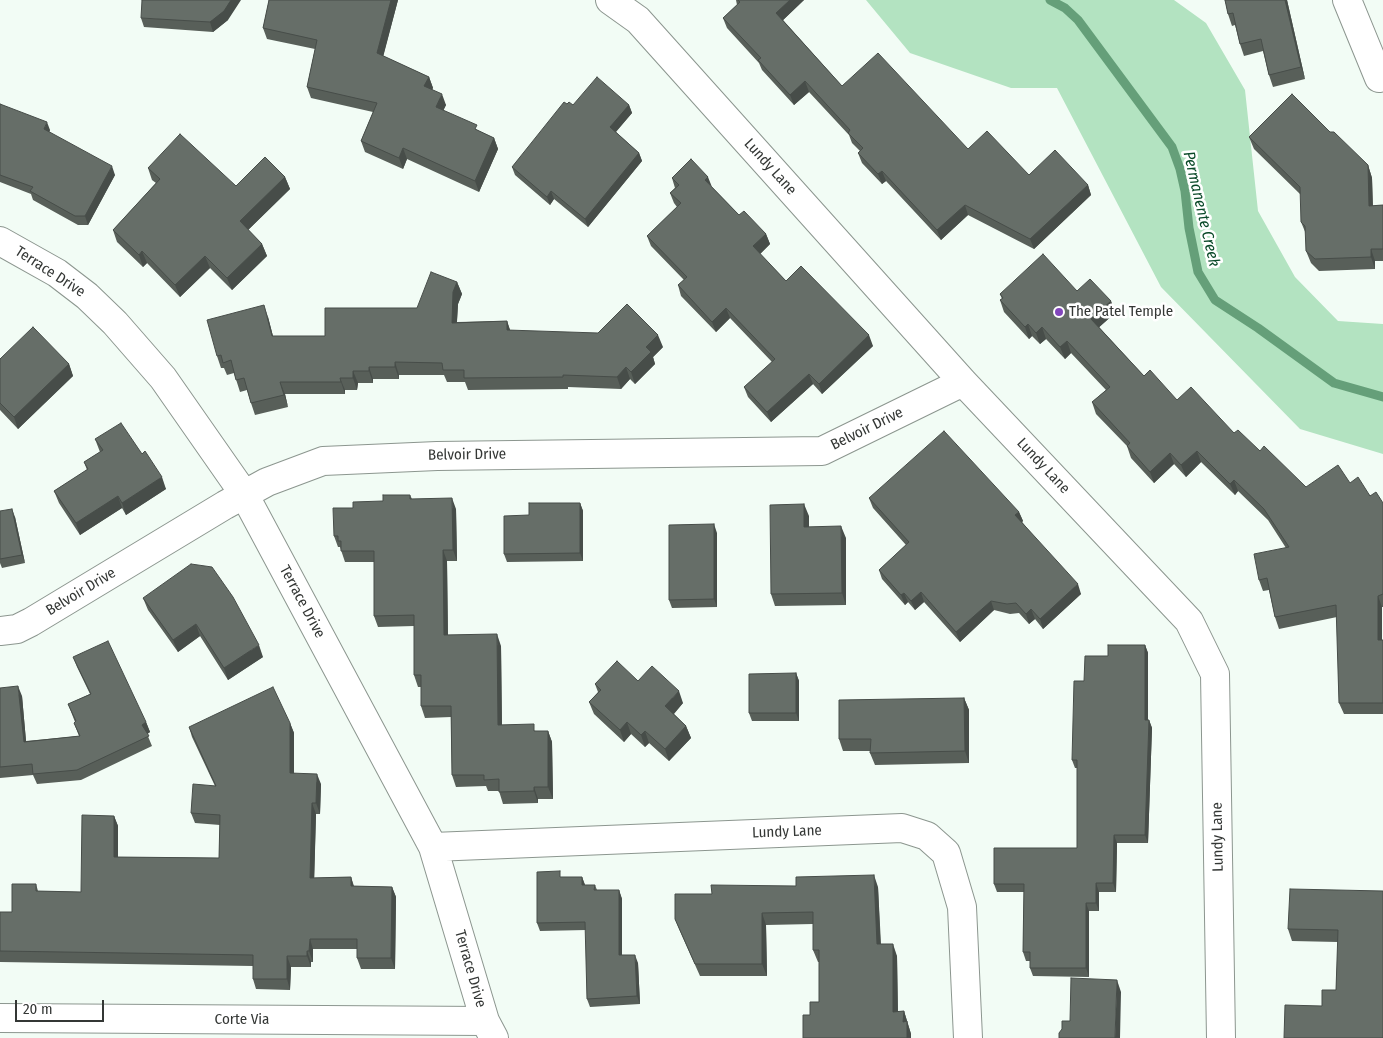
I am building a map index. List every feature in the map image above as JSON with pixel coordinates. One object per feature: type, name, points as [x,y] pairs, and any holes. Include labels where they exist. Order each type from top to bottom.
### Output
[{"type":"street","name":"Lundy Lane","points":[[610,0],[638,20],[964,382],[1189,621],[1216,674],[1222,1038]]},
{"type":"street","points":[[1347,0],[1379,78]]},
{"type":"street","name":"Terrace Drive","points":[[0,241],[57,273],[87,296],[115,323],[163,378],[244,494],[433,847],[489,1029]]},
{"type":"street","name":"Belvoir Drive","points":[[0,631],[17,629],[31,622],[244,494],[267,482],[323,461],[437,456],[822,451],[964,382]]},
{"type":"street","name":"Lundy Lane","points":[[433,847],[902,828],[927,836],[946,853],[962,907],[968,1038]]},
{"type":"street","name":"Corte Via","points":[[0,1018],[489,1029]]},
{"type":"green space","points":[[866,0],[1174,0],[1206,23],[1245,90],[1258,211],[1295,277],[1338,321],[1383,324],[1383,454],[1300,429],[1161,287],[1057,88],[1011,88],[910,53]]},
{"type":"building","points":[[142,0],[231,0],[224,11],[210,22],[141,18]]},
{"type":"building","points":[[269,0],[391,0],[377,53],[429,77],[424,86],[442,94],[436,107],[477,125],[475,129],[494,138],[475,181],[403,148],[399,158],[361,141],[377,103],[307,87],[317,40],[263,28]]},
{"type":"building","points":[[738,0],[790,0],[776,13],[842,86],[878,53],[968,149],[987,131],[1029,175],[1055,150],[1088,185],[1030,239],[965,205],[937,230],[882,171],[878,174],[858,153],[863,148],[848,133],[850,130],[805,81],[790,95],[758,60],[761,58],[723,18],[740,2]]},
{"type":"building","points":[[1225,0],[1285,0],[1301,67],[1269,75],[1261,39],[1240,44],[1233,13],[1228,14]]},
{"type":"building","points":[[597,77],[629,105],[610,127],[639,153],[585,219],[551,191],[547,197],[512,167],[564,102],[567,104],[569,102],[573,105]]},
{"type":"building","points":[[1292,94],[1330,132],[1334,132],[1368,165],[1369,206],[1383,205],[1383,249],[1371,249],[1371,257],[1315,259],[1306,251],[1305,226],[1301,222],[1300,187],[1249,137]]},
{"type":"building","points":[[0,104],[47,122],[44,129],[112,166],[85,216],[75,216],[30,191],[33,187],[0,175]]},
{"type":"building","points":[[180,134],[236,186],[265,157],[285,177],[240,221],[262,244],[227,278],[205,256],[175,285],[142,251],[139,255],[113,230],[160,179],[148,168]]},
{"type":"building","points":[[691,159],[708,177],[705,180],[739,215],[744,211],[766,234],[753,246],[786,281],[801,266],[869,335],[819,384],[809,374],[767,412],[744,387],[775,359],[726,308],[712,322],[678,285],[687,277],[647,236],[681,203],[670,193],[679,185],[672,178]]},
{"type":"building","points":[[1043,254],[1077,291],[1090,279],[1111,301],[1091,319],[1144,376],[1150,370],[1177,400],[1191,387],[1234,433],[1238,430],[1260,451],[1264,446],[1306,487],[1338,465],[1350,483],[1358,477],[1370,496],[1376,492],[1383,503],[1383,594],[1378,596],[1378,640],[1383,640],[1383,703],[1339,703],[1336,605],[1275,617],[1267,578],[1259,580],[1254,554],[1289,547],[1264,509],[1234,480],[1230,484],[1197,451],[1181,465],[1170,453],[1150,472],[1127,446],[1130,443],[1092,402],[1110,387],[1067,341],[1060,347],[1042,327],[1036,333],[1028,324],[1025,327],[1000,300],[1003,298],[1000,294]]},
{"type":"building","points":[[431,272],[457,282],[453,292],[452,323],[507,321],[507,330],[598,333],[627,304],[658,335],[646,347],[651,352],[631,372],[626,367],[617,377],[563,375],[563,377],[464,378],[464,370],[443,370],[442,363],[395,362],[395,367],[369,367],[369,371],[353,371],[353,378],[340,378],[341,382],[280,382],[284,395],[251,403],[244,378],[236,380],[231,360],[223,363],[221,355],[217,356],[207,320],[264,305],[272,336],[325,336],[325,308],[417,308]]},
{"type":"building","points":[[33,327],[69,364],[14,417],[0,403],[0,359]]},
{"type":"building","points":[[121,423],[142,454],[145,451],[162,477],[122,503],[118,496],[76,523],[54,491],[88,469],[84,462],[103,450],[95,439]]},
{"type":"building","points":[[944,431],[1019,512],[1015,515],[1078,584],[1040,619],[1031,609],[1026,614],[1016,603],[1007,604],[991,601],[956,632],[921,592],[911,601],[904,593],[901,595],[879,570],[909,542],[869,498]]},
{"type":"building","points":[[383,495],[410,495],[410,499],[452,498],[453,550],[443,550],[444,635],[497,634],[498,725],[534,724],[534,731],[548,731],[548,787],[534,787],[534,791],[499,792],[499,779],[484,780],[484,775],[452,775],[451,706],[421,706],[421,675],[414,675],[414,615],[374,616],[374,551],[341,551],[341,541],[338,541],[338,536],[334,536],[333,508],[353,508],[353,502],[383,501]]},
{"type":"building","points":[[529,503],[580,503],[580,553],[504,554],[504,516],[529,515]]},
{"type":"building","points":[[804,504],[804,527],[841,526],[842,593],[771,594],[770,505]]},
{"type":"building","points":[[12,509],[22,555],[0,559],[0,511]]},
{"type":"building","points":[[714,524],[714,599],[669,600],[669,525]]},
{"type":"building","points":[[191,564],[212,567],[233,597],[259,645],[224,668],[196,624],[173,640],[143,598]]},
{"type":"building","points":[[108,641],[146,722],[142,725],[149,736],[77,770],[33,774],[32,764],[0,767],[0,688],[18,686],[24,742],[80,736],[74,723],[76,721],[68,704],[91,694],[73,657]]},
{"type":"building","points":[[1108,645],[1145,645],[1145,720],[1149,720],[1145,835],[1114,835],[1113,883],[1096,883],[1096,903],[1086,903],[1086,968],[1030,968],[1030,952],[1023,952],[1024,884],[994,884],[994,848],[1077,848],[1077,760],[1072,760],[1074,681],[1084,681],[1085,656],[1108,656]]},
{"type":"building","points":[[617,661],[638,681],[652,666],[679,691],[665,706],[686,726],[665,749],[645,731],[641,735],[627,722],[620,730],[589,702],[601,690],[595,684]]},
{"type":"building","points":[[796,673],[796,713],[749,713],[749,674]]},
{"type":"building","points":[[273,687],[290,723],[290,773],[317,774],[316,803],[312,803],[310,878],[351,877],[351,886],[392,887],[391,958],[357,958],[357,939],[310,939],[307,956],[287,956],[287,979],[253,979],[253,955],[0,951],[0,912],[12,912],[12,884],[36,884],[36,891],[81,892],[82,815],[114,816],[114,857],[219,858],[220,815],[191,813],[193,784],[216,786],[189,727]]},
{"type":"building","points":[[964,698],[965,751],[870,753],[871,739],[839,739],[839,700]]},
{"type":"building","points":[[560,871],[560,877],[582,877],[582,885],[595,885],[594,890],[619,890],[619,955],[635,955],[637,996],[587,999],[585,922],[537,923],[537,872]]},
{"type":"building","points":[[874,875],[877,944],[893,944],[893,1012],[904,1011],[903,1022],[907,1021],[907,1038],[803,1038],[803,1015],[810,1015],[810,1002],[819,1002],[819,950],[813,950],[813,912],[762,913],[762,964],[695,964],[675,919],[675,894],[712,894],[711,885],[796,886],[796,877]]},
{"type":"building","points":[[1290,889],[1383,891],[1383,1038],[1284,1038],[1285,1005],[1322,1006],[1322,990],[1336,990],[1338,930],[1288,929]]},
{"type":"building","points":[[1071,978],[1117,980],[1115,1038],[1059,1038],[1062,1021],[1070,1021]]},
{"type":"waterway","name":"Permanente Creek","points":[[1050,0],[1065,8],[1078,20],[1172,147],[1185,191],[1189,228],[1198,272],[1215,300],[1258,328],[1334,383],[1383,397]]},
{"type":"place","name":"The Patel Temple","points":[[1059,312]]}]
